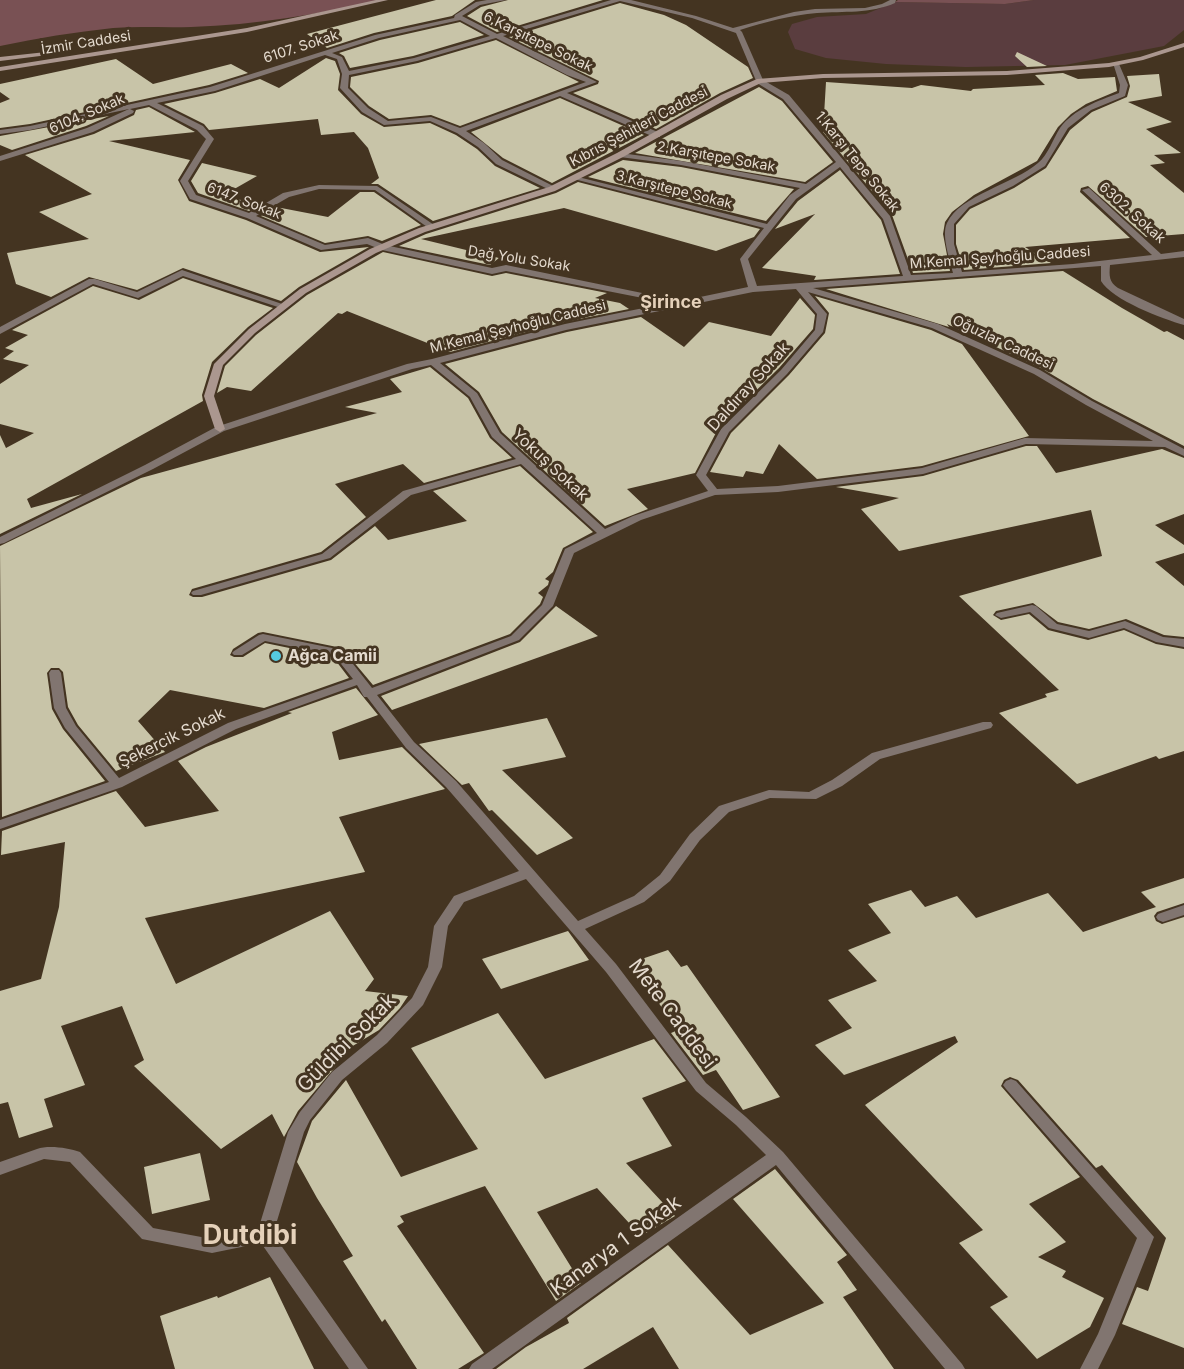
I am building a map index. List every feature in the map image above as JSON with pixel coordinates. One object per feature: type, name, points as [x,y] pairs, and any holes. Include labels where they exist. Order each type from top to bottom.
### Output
[{"type":"street","name":"İzmir Caddesi","points":[[0,69],[247,30],[385,0]]},
{"type":"street","name":"6.Karşıtepe Sokak","points":[[457,16],[478,3],[503,0]]},
{"type":"street","points":[[346,74],[416,60],[618,0]]},
{"type":"street","points":[[623,0],[694,17],[739,32],[760,81]]},
{"type":"street","points":[[733,30],[762,20],[814,11],[872,9],[885,6],[893,0]]},
{"type":"street","name":"6.Karşıtepe Sokak","points":[[457,16],[498,35],[570,74],[593,82],[560,93]]},
{"type":"street","name":"6107. Sokak","points":[[150,102],[212,89],[322,52],[377,36],[458,19],[457,16]]},
{"type":"street","name":"İzmir Caddesi","points":[[0,59],[175,42]]},
{"type":"street","name":"Kıbrıs Şehitleri Caddesi","points":[[220,429],[209,396],[219,364],[252,331],[303,291],[382,247],[433,227],[552,189],[620,155],[724,97],[760,81],[823,76],[1007,73],[1115,64],[1141,59],[1184,45]]},
{"type":"street","points":[[322,52],[340,58],[346,74],[344,88],[365,110],[387,123],[431,119],[460,131],[481,145],[499,162],[552,189]]},
{"type":"street","points":[[958,275],[950,244],[950,224],[966,205],[1010,184],[1042,164],[1065,127],[1088,108],[1122,94],[1124,85],[1115,64]]},
{"type":"street","name":"1.Karşı Tepe Sokak","points":[[760,81],[786,98],[887,218],[908,278]]},
{"type":"street","points":[[460,131],[560,93],[657,135]]},
{"type":"street","points":[[0,132],[30,128],[150,102]]},
{"type":"street","name":"6104. Sokak","points":[[0,159],[90,130],[150,102]]},
{"type":"street","name":"6147. Sokak","points":[[150,102],[200,128],[210,140],[184,181],[193,197],[250,216],[324,248],[368,241],[382,247]]},
{"type":"street","name":"2.Karşıtepe Sokak","points":[[620,155],[692,165],[807,187]]},
{"type":"street","points":[[753,289],[744,259],[793,197],[842,162]]},
{"type":"street","name":"3.Karşıtepe Sokak","points":[[574,178],[768,227]]},
{"type":"street","points":[[250,216],[286,195],[319,187],[377,189],[433,227]]},
{"type":"street","name":"6302. Sokak","points":[[1086,190],[1159,257]]},
{"type":"street","name":"Dağ Yolu Sokak","points":[[382,247],[492,271],[506,268],[686,304]]},
{"type":"street","name":"M.Kemal Şeyhoğlu Caddesi","points":[[0,541],[220,429],[410,366],[564,327],[753,289],[1106,263],[1184,254]]},
{"type":"street","points":[[1106,263],[1104,275],[1109,286],[1184,322]]},
{"type":"street","points":[[0,331],[92,281],[138,295],[182,273],[284,306]]},
{"type":"street","name":"Oğuzlar Caddesi","points":[[798,286],[935,326],[1037,372],[1089,403],[1183,452]]},
{"type":"street","name":"Daldıray Sokak","points":[[714,492],[701,475],[725,431],[777,379],[820,330],[822,314],[798,286]]},
{"type":"street","name":"Yokuş Sokak","points":[[433,362],[474,395],[496,435],[604,534]]},
{"type":"street","points":[[368,694],[515,638],[547,606],[569,551],[637,518],[714,492],[778,489],[923,471],[1025,441],[1167,444]]},
{"type":"street","points":[[197,593],[326,556],[407,493],[522,460]]},
{"type":"street","points":[[1001,615],[1032,608],[1053,626],[1089,635],[1125,624],[1160,640],[1184,643]]},
{"type":"street","name":"Mete Caddesi","points":[[238,653],[263,637],[338,652],[368,694],[410,745],[451,784],[610,968],[701,1087],[777,1156],[956,1369]]},
{"type":"street","points":[[55,673],[60,708],[71,728],[117,784]]},
{"type":"street","name":"Şekercik Sokak","points":[[0,825],[117,784],[232,726],[358,681]]},
{"type":"street","points":[[575,928],[639,900],[665,878],[694,837],[724,808],[769,794],[811,796],[837,783],[876,756],[987,725]]},
{"type":"street","name":"Güldibi Sokak","points":[[264,1235],[296,1132],[305,1116],[338,1076],[382,1039],[418,1001],[435,967],[441,926],[459,899],[527,873]]},
{"type":"street","points":[[1163,917],[1184,910]]},
{"type":"street","points":[[1011,1085],[1146,1237],[1106,1335],[1089,1369]]},
{"type":"street","points":[[0,1170],[43,1153],[74,1156],[148,1234],[212,1246],[264,1235],[359,1369]]},
{"type":"street","name":"Kanarya 1 Sokak","points":[[478,1369],[777,1156]]},
{"type":"shaded area","points":[[0,0],[382,0],[263,21],[215,26],[113,28],[0,46]]},
{"type":"shaded area","points":[[898,0],[1034,0],[1005,4],[895,2]]},
{"type":"shaded area","points":[[1034,0],[1184,0],[1184,30],[1164,46],[1065,65],[966,67],[886,64],[826,58],[795,49],[788,32],[792,24],[817,17],[866,14],[895,2],[1005,4]]},
{"type":"building","points":[[436,0],[475,0],[452,16],[374,33],[327,48],[307,34]]},
{"type":"building","points":[[508,0],[603,0],[497,32],[467,16],[481,7]]},
{"type":"building","points":[[620,3],[664,15],[686,25],[748,67],[753,78],[720,93],[656,129],[573,93],[598,84],[599,81],[509,37]]},
{"type":"building","points":[[460,22],[484,35],[413,56],[350,68],[344,56],[339,53],[380,40]]},
{"type":"building","points":[[496,40],[579,82],[460,126],[431,115],[389,119],[369,106],[350,87],[351,77],[418,63]]},
{"type":"building","points":[[1017,52],[1047,66],[1027,67],[1015,56]]},
{"type":"building","points":[[326,58],[335,61],[340,74],[338,90],[361,114],[384,127],[430,123],[456,135],[477,149],[495,166],[540,188],[433,221],[378,184],[371,184],[379,178],[368,148],[354,132],[321,135],[318,119],[209,130],[204,124],[164,104],[215,93],[260,79],[279,88]]},
{"type":"building","points":[[116,59],[153,84],[231,64],[248,73],[209,85],[30,124],[0,128],[0,103],[10,99],[0,92],[0,84]]},
{"type":"building","points":[[1063,73],[1078,79],[1115,77],[1117,91],[1086,104],[1071,114],[1058,127],[1037,161],[974,195],[952,212],[945,222],[943,234],[950,271],[913,273],[892,215],[823,132],[826,82],[912,88],[921,85],[971,91],[973,89],[1045,85],[1035,75]]},
{"type":"building","points":[[1159,74],[1162,96],[1128,102],[1172,122],[1146,129],[1181,153],[1154,155],[1165,163],[1150,165],[1184,193],[1184,234],[1146,237],[1088,186],[1081,188],[1080,192],[1130,238],[1025,247],[1051,263],[964,270],[956,244],[956,225],[970,209],[1014,188],[1046,168],[1070,130],[1092,112],[1127,97],[1130,86],[1127,76]]},
{"type":"building","points":[[759,87],[782,101],[833,162],[805,182],[635,153]]},
{"type":"building","points":[[560,98],[644,135],[552,183],[503,158],[471,132]]},
{"type":"building","points":[[149,107],[195,132],[109,141],[190,160],[178,180],[189,201],[246,220],[320,252],[369,247],[299,287],[281,301],[183,268],[137,290],[89,277],[51,297],[16,284],[7,253],[89,239],[39,212],[92,194],[25,155],[94,134],[134,115],[136,110]]},
{"type":"building","points":[[109,116],[86,126],[12,150],[0,145],[0,136]]},
{"type":"building","points":[[623,160],[681,167],[794,189],[766,221],[588,177]]},
{"type":"building","points":[[202,163],[257,176],[222,196],[260,204],[249,211],[198,193],[191,181]]},
{"type":"building","points":[[840,170],[881,220],[900,274],[814,280],[816,276],[762,268],[815,214],[775,229],[798,201]]},
{"type":"building","points":[[578,182],[760,229],[754,237],[716,251],[564,208],[421,239],[499,258],[490,265],[399,246],[426,234],[556,193]]},
{"type":"building","points":[[360,192],[374,192],[421,225],[382,241],[368,236],[325,243],[261,216],[276,207],[328,217]]},
{"type":"building","points":[[383,252],[492,276],[506,273],[607,293],[595,298],[620,303],[629,309],[564,322],[450,352],[347,311],[342,314],[338,313],[251,391],[227,387],[217,393],[225,366],[256,335],[307,295]]},
{"type":"building","points":[[1063,271],[1164,332],[1167,331],[1184,340],[1184,446],[1093,399],[1041,368],[947,324],[949,327],[826,289]]},
{"type":"building","points":[[183,278],[273,308],[248,327],[212,362],[202,395],[203,401],[27,499],[31,508],[82,494],[0,534],[0,435],[6,448],[34,433],[0,424],[0,384],[29,365],[3,359],[14,351],[5,348],[28,335],[12,330],[93,286],[139,300]]},
{"type":"building","points":[[815,296],[931,330],[962,344],[1029,436],[922,466],[817,479],[779,444],[763,474],[746,471],[743,477],[710,472],[731,433],[789,375],[825,333],[829,313]]},
{"type":"building","points":[[800,298],[815,315],[813,329],[779,368],[719,427],[695,473],[627,489],[648,509],[605,526],[502,432],[479,392],[445,364],[567,332],[641,317],[684,347],[709,322],[771,336]]},
{"type":"building","points":[[430,367],[468,398],[490,438],[512,458],[424,483],[403,464],[335,484],[366,517],[321,552],[192,589],[189,595],[202,597],[331,560],[375,526],[388,540],[467,521],[433,491],[520,466],[593,532],[563,548],[553,572],[545,579],[549,581],[548,585],[538,593],[543,597],[540,604],[510,634],[373,685],[342,648],[263,632],[258,633],[233,649],[230,655],[243,657],[265,643],[333,657],[349,678],[264,708],[170,690],[138,721],[165,752],[116,771],[78,725],[68,707],[63,672],[59,668],[51,668],[47,673],[52,709],[63,729],[105,781],[2,817],[0,546],[141,478],[377,413],[345,407],[402,392],[390,379]]},
{"type":"building","points":[[1026,446],[1037,446],[1056,473],[1162,449],[1184,458],[1184,514],[1155,525],[1184,545],[1184,553],[1155,562],[1184,586],[1184,637],[1164,635],[1126,619],[1089,629],[1058,622],[1033,603],[996,611],[993,615],[1001,620],[1029,614],[1048,630],[1088,640],[1124,630],[1156,644],[1184,649],[1184,751],[1159,759],[1156,756],[1077,784],[999,713],[1047,697],[1045,694],[1059,690],[959,596],[1102,556],[1091,510],[899,551],[861,509],[899,498],[836,487],[923,476]]},
{"type":"building","points":[[556,606],[598,636],[392,710],[381,696],[520,642]]},
{"type":"building","points":[[356,688],[378,715],[332,732],[339,760],[402,747],[445,789],[339,817],[365,872],[145,918],[176,984],[330,911],[374,979],[365,991],[408,996],[400,1008],[379,1030],[333,1058],[337,1065],[298,1111],[284,1137],[272,1114],[221,1149],[134,1066],[144,1060],[122,1006],[61,1026],[85,1085],[44,1099],[53,1127],[19,1138],[8,1102],[0,1104],[0,991],[41,979],[59,907],[65,842],[1,855],[2,831],[116,791],[145,827],[219,811],[178,761],[206,747],[292,713],[288,712]]},
{"type":"building","points":[[547,718],[566,757],[502,770],[573,838],[537,855],[492,810],[489,811],[469,783],[462,785],[419,744]]},
{"type":"building","points":[[1184,878],[1184,903],[1157,912],[1154,916],[1156,921],[1162,924],[1184,917],[1184,1348],[1122,1324],[1137,1287],[1148,1291],[1166,1238],[1102,1165],[1096,1168],[1018,1080],[1010,1077],[1004,1080],[1001,1086],[1080,1177],[1029,1204],[1066,1242],[1038,1257],[1066,1271],[1062,1277],[1104,1298],[1090,1327],[1037,1359],[990,1307],[1008,1297],[959,1243],[983,1230],[865,1105],[958,1042],[955,1036],[844,1075],[815,1045],[852,1028],[828,1000],[877,981],[848,950],[891,933],[868,904],[911,890],[925,907],[957,896],[976,918],[1048,893],[1083,932],[1156,907],[1141,892]]},
{"type":"building","points":[[568,931],[589,960],[501,989],[482,959]]},
{"type":"building","points":[[668,950],[681,967],[687,965],[780,1097],[743,1110],[716,1070],[703,1075],[671,1033],[678,1030],[630,963]]},
{"type":"building","points":[[498,1013],[545,1079],[654,1039],[686,1081],[642,1098],[672,1146],[626,1163],[675,1216],[641,1236],[597,1188],[537,1212],[581,1283],[556,1301],[485,1186],[400,1216],[404,1222],[397,1226],[484,1353],[458,1369],[417,1369],[385,1319],[382,1322],[343,1261],[353,1256],[297,1162],[312,1121],[346,1080],[401,1177],[478,1149],[411,1048]]},
{"type":"building","points":[[200,1153],[210,1200],[152,1214],[144,1167]]},
{"type":"building","points":[[775,1169],[847,1255],[837,1262],[857,1290],[843,1297],[894,1369],[679,1369],[653,1327],[583,1369],[496,1369],[526,1347],[569,1323],[567,1318],[668,1245],[750,1335],[824,1303],[733,1199]]},
{"type":"building","points":[[270,1277],[314,1369],[175,1369],[160,1316],[217,1296],[218,1298]]},
{"type":"place","name":"Ağca Camii","points":[[276,656]]},
{"type":"district","name":"Şirince","points":[[671,303]]},
{"type":"district","name":"Dutdibi","points":[[250,1236]]}]
